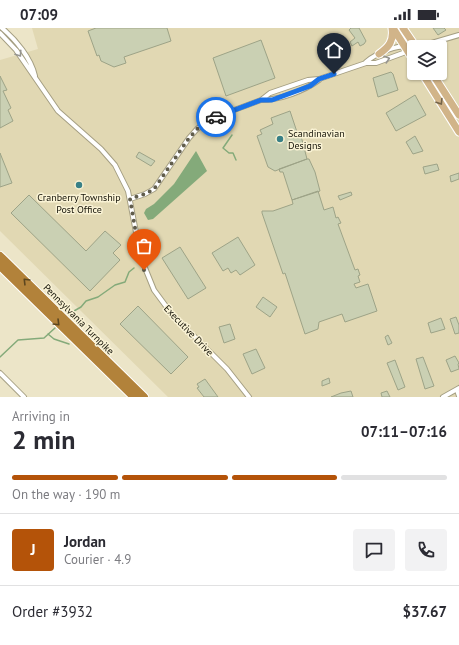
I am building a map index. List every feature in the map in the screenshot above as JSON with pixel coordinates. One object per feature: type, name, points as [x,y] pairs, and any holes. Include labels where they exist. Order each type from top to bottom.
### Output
[{"type":"highway","name":"Pennsylvania Turnpike","points":[[0,256],[144,397]]},
{"type":"highway","name":"Pennsylvania Turnpike","points":[[0,266],[134,397]]},
{"type":"main road","points":[[393,28],[404,46],[407,47]]},
{"type":"main road","points":[[379,54],[388,47],[392,40],[393,28]]},
{"type":"main road","points":[[403,28],[410,40]]},
{"type":"main road","points":[[426,80],[459,132]]},
{"type":"main road","points":[[436,80],[459,115]]},
{"type":"street","name":"Executive Drive","points":[[2,28],[20,47],[34,68],[35,76]]},
{"type":"street","name":"Executive Drive","points":[[0,33],[12,44],[58,111],[96,144],[112,161],[121,175],[130,199],[141,258],[146,275],[157,295],[171,313],[227,369],[249,397]]},
{"type":"street","points":[[442,40],[459,35]]},
{"type":"street","points":[[366,63],[373,56],[404,46]]},
{"type":"street","points":[[130,199],[149,193],[157,186],[185,143],[201,125],[220,115],[261,100],[270,93],[308,80],[319,79],[366,63],[376,63],[407,51]]},
{"type":"street","points":[[261,100],[272,100],[304,89],[319,79]]},
{"type":"street","points":[[0,373],[24,397]]},
{"type":"street","points":[[443,397],[458,389],[459,396]]},
{"type":"shaded area","points":[[32,28],[459,28],[459,397],[168,397],[0,231],[0,60],[38,49]]},
{"type":"shaded area","points":[[196,151],[207,171],[153,219],[148,220],[144,213],[146,209],[154,204],[174,184]]},
{"type":"building","points":[[96,28],[167,28],[171,41],[124,57],[126,63],[114,67],[101,61],[99,55],[97,56],[88,31]]},
{"type":"building","points":[[351,28],[359,28],[366,41],[364,44],[360,46],[358,42],[352,46],[350,42],[355,38],[349,30]]},
{"type":"building","points":[[433,28],[444,28],[446,30],[438,35]]},
{"type":"building","points":[[261,40],[275,78],[226,96],[213,58]]},
{"type":"building","points":[[391,72],[398,90],[378,97],[373,78]]},
{"type":"building","points":[[0,76],[7,90],[3,91],[11,108],[8,110],[13,121],[0,128]]},
{"type":"building","points":[[415,95],[426,115],[396,131],[386,113]]},
{"type":"building","name":"Scandinavian Designs","points":[[290,111],[297,132],[301,136],[307,159],[275,171],[268,167],[257,136],[262,134],[260,130],[273,124],[271,118]]},
{"type":"building","points":[[415,136],[423,151],[413,154],[406,142]]},
{"type":"building","points":[[139,152],[155,161],[151,166],[136,157]]},
{"type":"building","points":[[0,153],[12,183],[0,187]]},
{"type":"building","points":[[309,159],[315,172],[320,191],[292,200],[283,172],[280,172],[279,169]]},
{"type":"building","points":[[437,164],[439,170],[425,174],[423,167]]},
{"type":"building","points":[[459,173],[459,179],[451,182],[450,176]]},
{"type":"building","points":[[318,191],[324,210],[333,207],[336,218],[338,217],[341,223],[338,224],[355,270],[358,269],[360,275],[358,276],[360,282],[354,284],[356,288],[368,284],[377,311],[345,322],[342,314],[319,322],[318,329],[305,334],[285,273],[283,274],[262,211],[273,211],[293,204],[292,200]]},
{"type":"building","points":[[351,192],[352,195],[340,200],[338,196]]},
{"type":"building","points":[[29,195],[86,251],[105,231],[121,245],[113,253],[120,260],[90,291],[11,213]]},
{"type":"building","points":[[238,237],[255,265],[240,275],[236,270],[231,273],[228,268],[223,271],[212,253]]},
{"type":"building","points":[[180,247],[206,288],[188,299],[162,258]]},
{"type":"building","points":[[263,297],[277,307],[270,317],[256,307]]},
{"type":"building","points":[[138,306],[188,357],[171,374],[120,324]]},
{"type":"building","points":[[456,317],[459,325],[459,333],[455,334],[450,319]]},
{"type":"building","points":[[441,318],[445,329],[431,333],[428,323]]},
{"type":"building","points":[[230,324],[235,339],[224,343],[219,327]]},
{"type":"building","points":[[388,335],[392,343],[388,345],[385,337]]},
{"type":"building","points":[[256,349],[265,368],[252,374],[243,354]]},
{"type":"building","points":[[455,356],[459,363],[459,369],[451,372],[446,360]]},
{"type":"building","points":[[423,357],[434,386],[425,389],[416,359]]},
{"type":"building","points":[[395,360],[405,387],[398,390],[387,363]]},
{"type":"building","points":[[329,378],[330,383],[322,386],[322,381]]},
{"type":"building","points":[[205,379],[218,397],[204,397],[197,388],[199,387],[197,384]]},
{"type":"building","points":[[351,391],[353,397],[331,397],[341,393]]},
{"type":"building","points":[[387,391],[390,397],[382,397],[381,393]]},
{"type":"waterway","points":[[232,135],[223,148],[229,153],[233,153],[236,160]]},
{"type":"waterway","points":[[70,317],[74,311],[81,307],[86,301],[98,297],[115,285],[125,282],[129,272],[134,268]]},
{"type":"waterway","points":[[0,357],[18,340],[44,338],[55,328]]},
{"type":"waterway","points":[[48,334],[54,339],[69,344]]},
{"type":"way so far","points":[[144,270],[139,251],[130,199],[149,193],[154,189],[197,128],[216,117]]},
{"type":"place","name":"Scandinavian Designs","points":[[280,139]]},
{"type":"place","name":"Cranberry Township Post Office","points":[[79,185]]},
{"type":"route","points":[[216,117],[261,100],[272,100],[310,86],[319,79],[334,74]]}]
